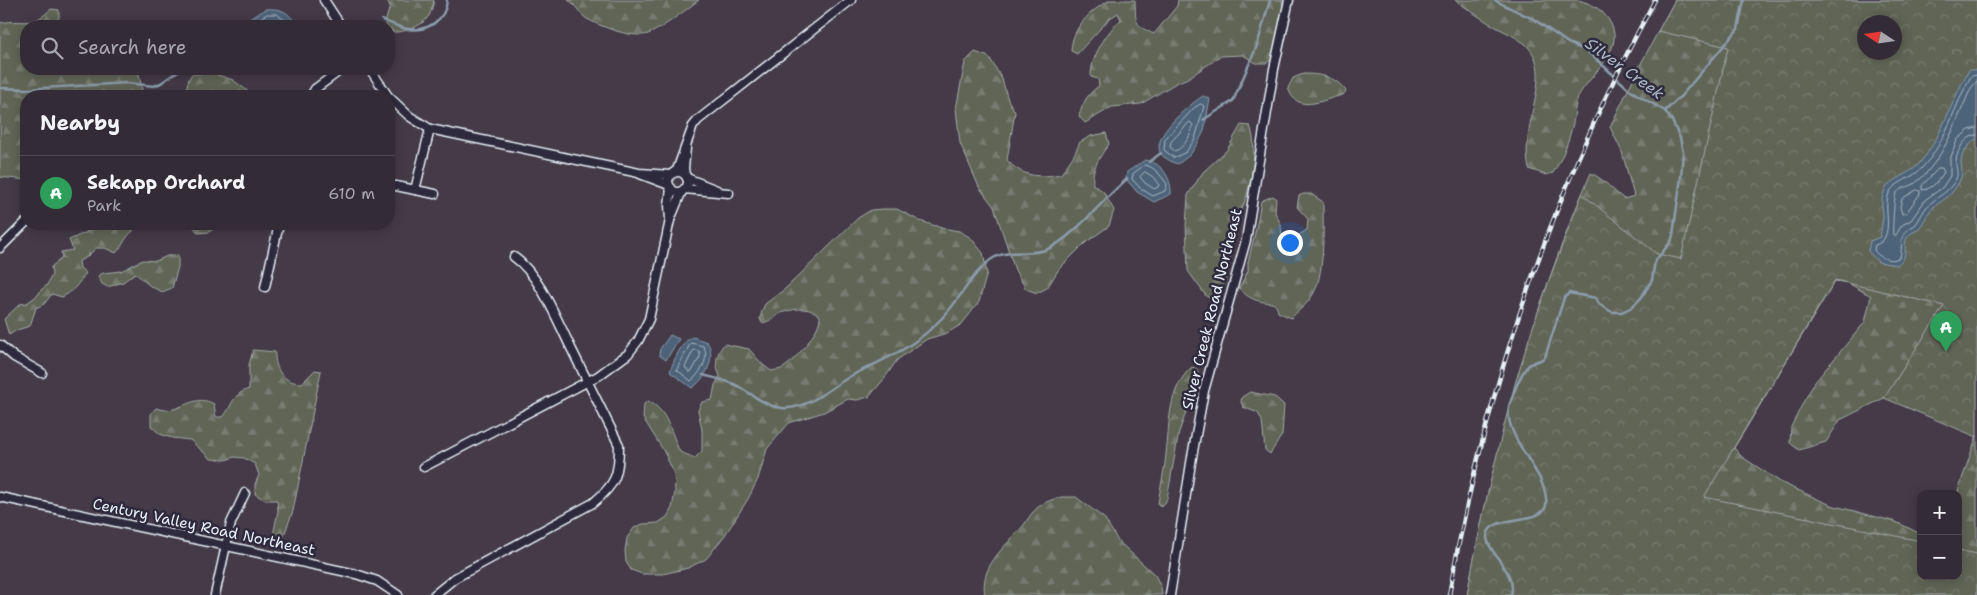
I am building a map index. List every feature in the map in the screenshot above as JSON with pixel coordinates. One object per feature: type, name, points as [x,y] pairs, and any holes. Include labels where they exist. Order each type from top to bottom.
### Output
[{"type":"street","points":[[324,0],[337,20]]},
{"type":"street","points":[[670,220],[669,205],[672,174],[677,170],[681,154],[693,126],[698,120],[851,0]]},
{"type":"street","name":"Silver Creek Road Northeast","points":[[1170,595],[1203,400],[1246,240],[1274,69],[1289,0]]},
{"type":"street","points":[[314,90],[334,75]]},
{"type":"street","points":[[374,75],[384,90]]},
{"type":"street","points":[[395,103],[409,116],[430,129],[639,173],[672,174],[680,172],[690,181],[705,184],[725,192],[674,191],[670,186],[639,173]]},
{"type":"street","points":[[415,190],[430,129]]},
{"type":"street","points":[[424,466],[588,382],[628,354],[638,341],[650,319],[670,220],[683,190],[688,185],[684,168],[686,146]]},
{"type":"street","points":[[396,186],[435,194]]},
{"type":"street","points":[[0,248],[20,228]]},
{"type":"street","points":[[265,287],[278,230]]},
{"type":"street","points":[[434,595],[455,578],[593,503],[608,491],[615,479],[619,464],[619,445],[588,382],[535,278],[522,262],[514,257]]},
{"type":"street","points":[[0,345],[14,358],[42,373]]},
{"type":"street","points":[[215,595],[231,523],[245,493]]},
{"type":"street","name":"Century Valley Road Northeast","points":[[0,497],[356,574],[377,581],[398,595]]},
{"type":"green space","points":[[387,0],[434,0],[426,20],[407,30],[396,32],[395,20],[386,20],[390,6]]},
{"type":"green space","points":[[568,0],[699,0],[655,31],[636,35],[607,28],[587,19]]},
{"type":"green space","points":[[1110,0],[1135,0],[1137,22],[1142,28],[1154,34],[1177,6],[1178,0],[1282,0],[1283,12],[1272,59],[1266,63],[1256,63],[1243,55],[1221,56],[1188,78],[1141,104],[1112,107],[1085,123],[1079,116],[1082,107],[1088,96],[1099,86],[1098,79],[1091,77],[1093,62],[1105,38],[1121,20],[1118,13],[1110,18],[1077,54],[1071,51],[1072,42],[1083,21]]},
{"type":"green space","points":[[1455,0],[1578,0],[1598,8],[1611,24],[1614,34],[1610,53],[1578,97],[1569,139],[1553,173],[1546,175],[1529,169],[1528,138],[1538,79],[1536,60],[1531,51],[1520,40],[1489,23]]},
{"type":"green space","points":[[1675,0],[1977,0],[1945,306],[1884,398],[1840,420],[1826,442],[1799,450],[1790,443],[1791,427],[1815,382],[1865,322],[1871,296],[1848,283],[1835,281],[1734,448],[1742,457],[1782,483],[1831,505],[1896,522],[1917,532],[1917,580],[1962,580],[1962,490],[1958,490],[1977,435],[1977,595],[1467,595],[1489,487],[1517,380],[1551,276],[1591,173],[1624,199],[1634,196],[1622,152],[1610,127],[1639,67]]},
{"type":"green space","points":[[1675,0],[1977,0],[1977,437],[1884,398],[1944,306],[1835,280],[1704,497],[1917,540],[1917,580],[1962,580],[1962,551],[1977,554],[1977,595],[1467,595],[1489,489],[1515,384],[1546,288],[1582,194],[1657,254],[1681,259],[1728,47],[1658,31]]},
{"type":"green space","points":[[51,9],[59,10],[58,20],[35,20]]},
{"type":"green space","points":[[20,22],[20,75],[139,75],[142,89],[20,90],[20,179],[0,177],[0,23]]},
{"type":"green space","points":[[975,52],[989,57],[1002,79],[1008,100],[1015,112],[1007,160],[1013,166],[1031,175],[1061,174],[1080,142],[1091,136],[1106,133],[1109,144],[1097,163],[1093,174],[1093,185],[1103,191],[1114,210],[1109,226],[1085,243],[1059,269],[1047,288],[1037,293],[1026,289],[1015,270],[994,207],[979,187],[960,143],[956,109],[965,62]]},
{"type":"green space","points":[[1303,74],[1327,77],[1337,82],[1346,91],[1343,95],[1311,104],[1297,101],[1288,88],[1293,78]]},
{"type":"green space","points":[[191,75],[218,75],[233,80],[246,90],[186,90]]},
{"type":"green space","points":[[1241,125],[1250,126],[1252,134],[1254,152],[1252,172],[1246,198],[1235,227],[1227,275],[1215,301],[1206,296],[1188,271],[1186,225],[1188,195],[1203,172],[1227,150]]},
{"type":"green space","points":[[1311,194],[1323,202],[1321,266],[1315,290],[1308,302],[1291,318],[1278,312],[1274,304],[1254,299],[1239,288],[1248,271],[1248,262],[1261,201],[1273,196],[1276,198],[1275,212],[1281,225],[1282,238],[1290,240],[1307,230],[1308,219],[1297,207],[1299,196]]},
{"type":"green space","points":[[897,209],[920,221],[959,231],[971,238],[983,253],[987,273],[979,302],[962,324],[947,333],[927,339],[897,360],[869,397],[857,400],[848,399],[824,412],[789,423],[767,449],[758,479],[748,499],[725,535],[706,559],[688,568],[663,574],[642,574],[631,570],[626,562],[627,538],[634,528],[643,524],[658,523],[667,517],[672,508],[675,492],[674,473],[663,450],[643,418],[644,404],[648,401],[660,410],[665,416],[680,452],[695,458],[702,451],[702,430],[698,410],[702,402],[712,400],[715,385],[720,376],[717,359],[724,344],[749,349],[771,371],[782,369],[788,364],[812,337],[820,316],[813,311],[804,309],[794,310],[781,313],[762,323],[760,319],[765,304],[785,289],[858,218],[871,210]]},
{"type":"green space","points":[[88,230],[133,231],[116,253],[105,248],[96,248],[87,257],[79,261],[80,268],[86,273],[76,287],[62,297],[52,294],[44,304],[36,308],[30,326],[9,335],[4,319],[20,304],[27,303],[38,295],[47,285],[52,275],[51,267],[62,258],[61,252],[73,250],[69,240]]},
{"type":"green space","points":[[196,230],[212,230],[209,232],[198,233]]},
{"type":"green space","points":[[178,255],[178,267],[172,288],[162,292],[150,286],[135,273],[123,282],[108,287],[102,284],[98,276],[103,273],[121,271],[143,260],[156,261],[167,256]]},
{"type":"green space","points":[[253,350],[275,352],[278,370],[290,381],[302,383],[315,370],[321,371],[293,511],[281,543],[272,540],[278,511],[277,500],[265,500],[255,494],[255,484],[259,475],[255,464],[244,458],[211,459],[190,440],[172,438],[160,434],[151,426],[151,414],[156,408],[174,409],[202,400],[214,404],[216,417],[223,417],[236,397],[249,389],[249,365]]},
{"type":"green space","points":[[1192,367],[1197,369],[1199,375],[1179,432],[1167,499],[1164,505],[1160,506],[1158,504],[1171,407],[1178,386]]},
{"type":"green space","points":[[1250,392],[1275,397],[1284,405],[1282,435],[1270,454],[1265,450],[1262,421],[1258,413],[1243,407],[1241,402],[1242,397]]},
{"type":"green space","points":[[1062,497],[1076,497],[1105,519],[1118,541],[1155,575],[1161,587],[1162,595],[985,595],[986,575],[995,557],[1037,508],[1049,501]]},
{"type":"water","points":[[266,9],[276,9],[288,14],[293,20],[248,20]]},
{"type":"water","points":[[1969,70],[1977,70],[1977,138],[1962,155],[1960,180],[1946,198],[1932,208],[1921,226],[1909,235],[1905,242],[1904,257],[1897,265],[1878,262],[1868,251],[1870,241],[1880,237],[1884,192],[1890,183],[1915,168],[1927,154]]},
{"type":"water","points":[[1203,96],[1210,99],[1204,131],[1190,155],[1178,164],[1172,162],[1164,157],[1159,150],[1164,133],[1180,115]]},
{"type":"water","points":[[1145,160],[1161,167],[1170,182],[1171,194],[1154,202],[1137,192],[1126,179],[1127,172]]},
{"type":"water","points":[[670,335],[679,339],[666,360],[659,355],[660,349]]},
{"type":"water","points":[[693,337],[707,342],[711,354],[706,373],[692,388],[670,372],[685,342]]},
{"type":"waterway","points":[[395,26],[422,29],[439,19],[446,7],[447,0]]},
{"type":"waterway","points":[[1203,120],[1233,101],[1257,46],[1270,0]]},
{"type":"waterway","name":"Silver Creek","points":[[1494,0],[1535,20],[1568,43],[1587,51],[1631,91],[1665,111],[1680,138],[1683,152],[1671,242],[1655,261],[1652,280],[1641,298],[1632,307],[1622,312],[1612,312],[1599,304],[1596,298],[1569,293],[1564,298],[1545,357],[1526,368],[1514,392],[1509,406],[1509,419],[1519,444],[1541,481],[1546,505],[1543,511],[1536,515],[1505,522],[1489,530],[1488,543],[1510,579],[1511,595]]},
{"type":"waterway","points":[[1665,111],[1681,96],[1738,29],[1744,0]]},
{"type":"waterway","points":[[0,88],[26,89],[127,83],[154,86],[172,75]]},
{"type":"waterway","points":[[1149,162],[1161,153]]},
{"type":"waterway","points":[[703,375],[736,385],[767,404],[780,408],[796,407],[813,400],[851,376],[900,351],[921,337],[949,310],[987,262],[1008,253],[1035,252],[1048,249],[1079,226],[1127,179]]},
{"type":"railway","points":[[1449,595],[1464,517],[1483,440],[1504,364],[1528,289],[1555,215],[1585,142],[1655,0]]},
{"type":"place","name":"Sekapp Orchard","points":[[1946,352]]}]
